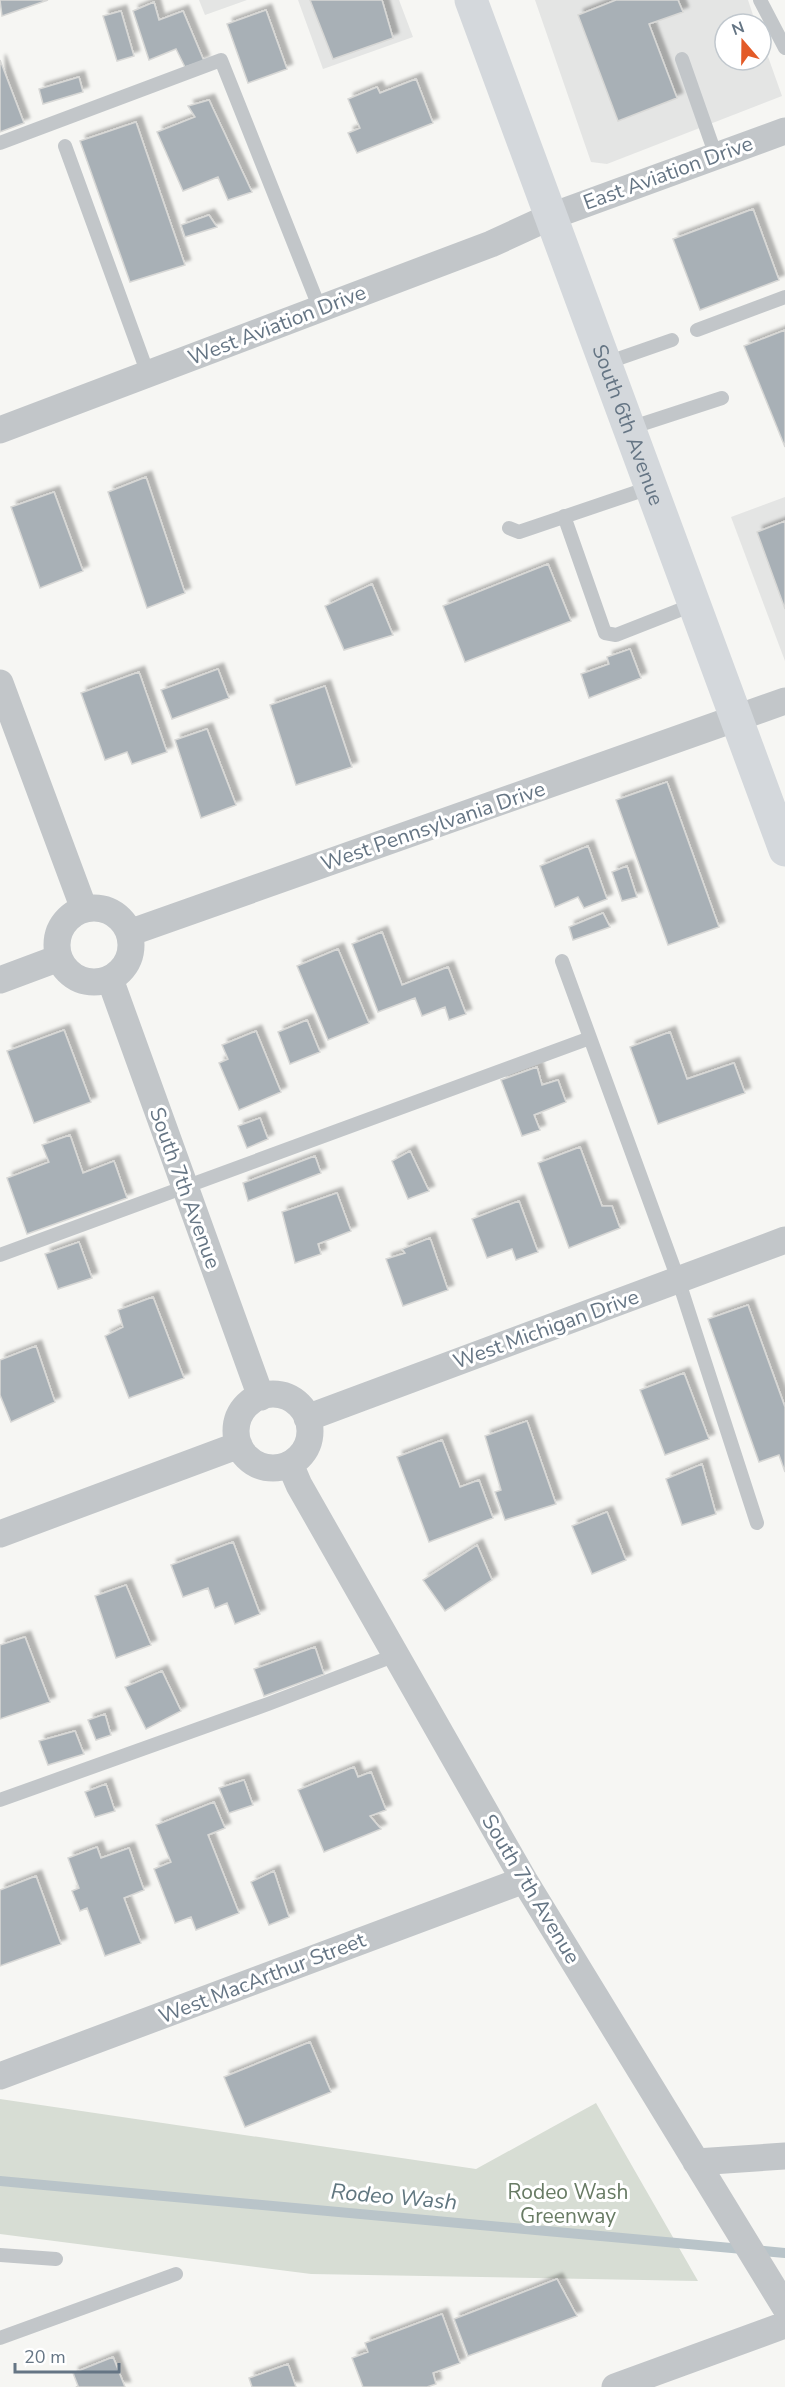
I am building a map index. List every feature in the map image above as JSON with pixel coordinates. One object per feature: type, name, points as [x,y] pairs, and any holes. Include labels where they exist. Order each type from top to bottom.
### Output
[{"type":"main road","name":"South 6th Avenue","points":[[471,0],[785,850]]},
{"type":"street","name":"East Aviation Drive","points":[[552,216],[785,131]]},
{"type":"street","name":"West Aviation Drive","points":[[0,430],[491,244],[552,216]]},
{"type":"street","points":[[0,683],[84,909]]},
{"type":"street","name":"West Pennsylvania Drive","points":[[129,933],[785,701]]},
{"type":"street","points":[[84,909],[106,910],[124,923],[129,933],[131,944],[126,964],[110,979],[98,982],[85,981],[65,969],[59,958],[58,934],[64,923],[84,909]]},
{"type":"street","points":[[0,980],[59,958]]},
{"type":"street","name":"South 7th Avenue","points":[[110,979],[261,1397]]},
{"type":"street","name":"West Michigan Drive","points":[[307,1418],[785,1240]]},
{"type":"street","points":[[276,1395],[286,1397],[295,1402],[307,1418],[309,1437],[307,1446],[301,1455],[290,1464],[274,1468],[263,1467],[244,1455],[239,1445],[236,1434],[241,1413],[248,1404],[261,1397],[276,1395]]},
{"type":"street","points":[[0,1534],[239,1445]]},
{"type":"street","name":"South 7th Avenue","points":[[290,1464],[524,1880],[785,2307]]},
{"type":"street","name":"West MacArthur Street","points":[[0,2076],[524,1880]]},
{"type":"street","points":[[696,2162],[785,2156]]},
{"type":"street","points":[[615,2387],[785,2325]]},
{"type":"lane","points":[[760,0],[785,48]]},
{"type":"lane","points":[[682,59],[716,156]]},
{"type":"lane","points":[[0,143],[221,60],[320,309]]},
{"type":"lane","points":[[66,146],[147,374]]},
{"type":"lane","points":[[697,330],[785,297]]},
{"type":"lane","points":[[606,363],[672,340]]},
{"type":"lane","points":[[630,428],[722,398]]},
{"type":"lane","points":[[509,528],[519,532],[652,487]]},
{"type":"lane","points":[[564,516],[605,633],[616,635],[695,604]]},
{"type":"lane","points":[[562,960],[678,1280],[757,1523]]},
{"type":"lane","points":[[0,1255],[590,1038]]},
{"type":"lane","points":[[0,1800],[268,1704],[396,1655]]},
{"type":"lane","points":[[0,2255],[56,2259]]},
{"type":"lane","points":[[0,2338],[176,2274]]},
{"type":"shaded area","points":[[199,0],[247,0],[205,15]]},
{"type":"shaded area","points":[[298,0],[399,0],[413,37],[323,69]]},
{"type":"shaded area","points":[[535,0],[748,0],[752,12],[713,12],[713,72],[773,71],[782,96],[607,164],[591,162]]},
{"type":"shaded area","points":[[785,497],[785,661],[731,517]]},
{"type":"green space","name":"Rodeo Wash Greenway","points":[[0,2099],[476,2169],[596,2103],[698,2281],[311,2274],[0,2234]]},
{"type":"building","points":[[0,0],[48,0],[2,16]]},
{"type":"building","points":[[310,0],[382,0],[393,38],[333,59]]},
{"type":"building","points":[[616,0],[678,0],[683,12],[649,24],[677,98],[618,121],[578,15]]},
{"type":"building","points":[[154,2],[159,20],[183,11],[204,61],[185,67],[176,49],[149,60],[133,11]]},
{"type":"building","points":[[266,10],[287,69],[248,83],[227,24]]},
{"type":"building","points":[[121,11],[134,56],[117,61],[103,16]]},
{"type":"building","points":[[0,60],[24,123],[0,132]]},
{"type":"building","points":[[79,77],[83,92],[43,104],[39,89]]},
{"type":"building","points":[[416,79],[433,123],[357,153],[348,133],[360,128],[348,99],[377,87],[380,93]]},
{"type":"building","points":[[209,100],[252,192],[228,200],[218,177],[183,191],[157,132],[195,117],[188,106]]},
{"type":"building","points":[[136,122],[185,265],[130,282],[80,141]]},
{"type":"building","points":[[753,209],[779,280],[700,310],[673,239]]},
{"type":"building","points":[[209,215],[217,227],[185,237],[181,225]]},
{"type":"building","points":[[785,330],[785,447],[744,346]]},
{"type":"building","points":[[146,477],[185,593],[147,608],[108,492]]},
{"type":"building","points":[[54,492],[83,571],[40,588],[11,507]]},
{"type":"building","points":[[785,521],[785,609],[757,532]]},
{"type":"building","points":[[548,564],[571,621],[465,662],[443,606]]},
{"type":"building","points":[[372,584],[393,635],[344,650],[325,606]]},
{"type":"building","points":[[630,649],[641,678],[589,698],[581,674],[609,664],[607,657]]},
{"type":"building","points":[[218,669],[229,698],[172,719],[161,690]]},
{"type":"building","points":[[139,672],[167,752],[132,764],[127,752],[105,760],[81,693]]},
{"type":"building","points":[[325,686],[352,767],[296,785],[270,705]]},
{"type":"building","points":[[207,729],[236,805],[201,818],[175,740]]},
{"type":"building","points":[[667,782],[719,927],[668,945],[616,800]]},
{"type":"building","points":[[588,846],[607,899],[584,908],[578,897],[555,907],[540,866]]},
{"type":"building","points":[[627,866],[637,897],[622,901],[612,872]]},
{"type":"building","points":[[603,913],[610,927],[573,940],[569,927]]},
{"type":"building","points":[[382,932],[402,985],[448,967],[466,1014],[449,1020],[445,1007],[422,1016],[415,998],[378,1012],[352,944]]},
{"type":"building","points":[[338,949],[369,1023],[328,1040],[297,966]]},
{"type":"building","points":[[307,1020],[320,1052],[290,1064],[278,1032]]},
{"type":"building","points":[[64,1030],[91,1102],[34,1123],[7,1051]]},
{"type":"building","points":[[256,1031],[281,1092],[239,1110],[219,1063],[228,1059],[222,1045]]},
{"type":"building","points":[[670,1032],[687,1079],[734,1063],[745,1093],[658,1124],[630,1047]]},
{"type":"building","points":[[537,1067],[542,1085],[558,1080],[566,1102],[534,1115],[540,1130],[522,1136],[501,1080]]},
{"type":"building","points":[[260,1118],[268,1139],[247,1148],[238,1126]]},
{"type":"building","points":[[70,1135],[83,1173],[114,1161],[127,1198],[27,1234],[7,1178],[49,1162],[42,1145]]},
{"type":"building","points":[[580,1147],[602,1206],[612,1206],[620,1228],[569,1248],[538,1163]]},
{"type":"building","points":[[410,1151],[429,1191],[408,1199],[392,1161]]},
{"type":"building","points":[[315,1156],[321,1173],[248,1201],[243,1183]]},
{"type":"building","points":[[337,1193],[351,1231],[318,1244],[321,1254],[295,1263],[282,1212]]},
{"type":"building","points":[[519,1201],[538,1252],[516,1260],[512,1249],[487,1258],[472,1219]]},
{"type":"building","points":[[430,1238],[448,1290],[403,1306],[386,1259],[405,1253],[402,1249]]},
{"type":"building","points":[[79,1242],[92,1278],[58,1289],[45,1254]]},
{"type":"building","points":[[153,1297],[184,1378],[129,1398],[105,1336],[123,1327],[118,1310]]},
{"type":"building","points":[[748,1305],[785,1407],[785,1472],[779,1455],[759,1462],[708,1319]]},
{"type":"building","points":[[36,1346],[55,1402],[11,1422],[0,1395],[0,1360]]},
{"type":"building","points":[[684,1373],[709,1439],[665,1455],[640,1390]]},
{"type":"building","points":[[527,1421],[556,1504],[505,1520],[495,1492],[501,1490],[485,1436]]},
{"type":"building","points":[[442,1440],[460,1487],[479,1480],[493,1518],[429,1542],[397,1457]]},
{"type":"building","points":[[702,1464],[716,1514],[682,1525],[666,1479]]},
{"type":"building","points":[[607,1512],[626,1560],[592,1574],[572,1526]]},
{"type":"building","points":[[233,1542],[260,1614],[235,1624],[227,1603],[215,1608],[208,1588],[183,1597],[171,1565]]},
{"type":"building","points":[[477,1545],[492,1580],[445,1611],[423,1580]]},
{"type":"building","points":[[126,1585],[151,1645],[116,1658],[95,1596]]},
{"type":"building","points":[[25,1637],[50,1702],[0,1719],[0,1645]]},
{"type":"building","points":[[315,1647],[324,1674],[264,1696],[254,1669]]},
{"type":"building","points":[[162,1671],[181,1711],[146,1729],[125,1687]]},
{"type":"building","points":[[105,1714],[111,1735],[96,1740],[88,1720]]},
{"type":"building","points":[[75,1731],[84,1754],[48,1765],[39,1741]]},
{"type":"building","points":[[354,1767],[358,1777],[371,1772],[386,1810],[370,1816],[381,1829],[324,1852],[298,1790]]},
{"type":"building","points":[[244,1780],[253,1805],[229,1813],[219,1788]]},
{"type":"building","points":[[106,1784],[115,1811],[95,1817],[85,1792]]},
{"type":"building","points":[[214,1802],[225,1828],[208,1835],[239,1913],[196,1930],[191,1917],[175,1923],[154,1869],[171,1862],[156,1825]]},
{"type":"building","points":[[97,1847],[101,1858],[129,1848],[144,1890],[124,1898],[141,1943],[105,1956],[87,1908],[80,1911],[72,1891],[79,1888],[68,1858]]},
{"type":"building","points":[[274,1871],[289,1917],[269,1925],[251,1882]]},
{"type":"building","points":[[36,1876],[61,1944],[0,1966],[0,1890]]},
{"type":"building","points":[[310,2042],[331,2092],[245,2127],[224,2077]]},
{"type":"building","points":[[557,2279],[577,2316],[468,2356],[454,2319]]},
{"type":"building","points":[[442,2314],[460,2363],[433,2373],[436,2384],[427,2387],[363,2387],[352,2358],[368,2352],[365,2343]]},
{"type":"building","points":[[113,2357],[125,2387],[76,2387],[78,2386],[73,2373]]},
{"type":"building","points":[[288,2364],[296,2387],[252,2387],[249,2378]]},
{"type":"waterway","name":"Rodeo Wash","points":[[0,2181],[785,2253]]}]
